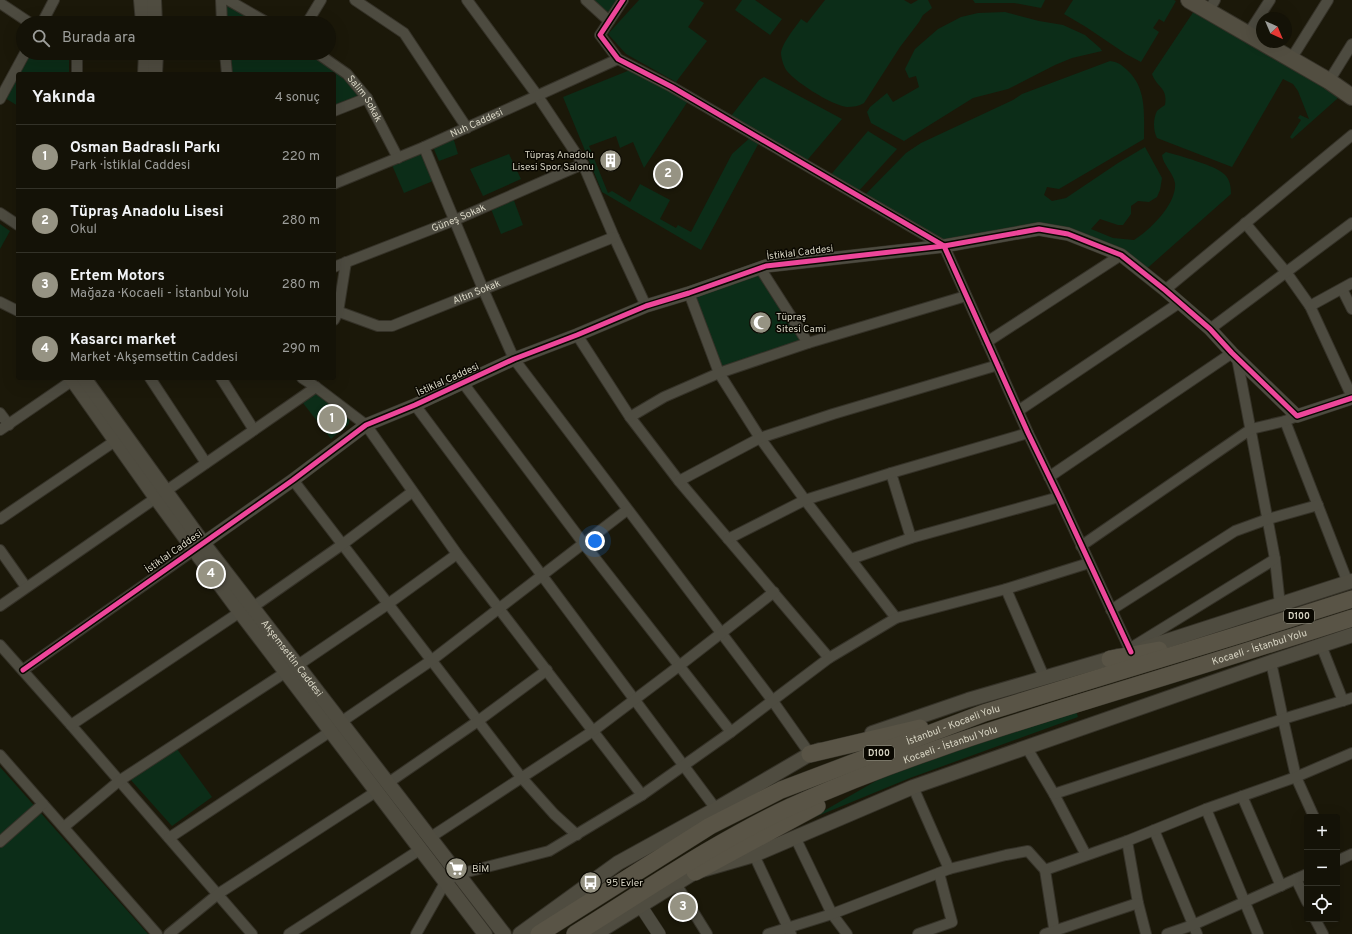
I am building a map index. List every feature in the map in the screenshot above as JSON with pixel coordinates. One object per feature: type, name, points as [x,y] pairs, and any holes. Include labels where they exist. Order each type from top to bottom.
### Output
[{"type":"highway","name":"İstanbul - Kocaeli Yolu","points":[[535,930],[710,826],[781,790],[984,713],[1245,633],[1351,588]]},
{"type":"highway","name":"Kocaeli - İstanbul Yolu","points":[[575,934],[719,843],[789,808],[860,777],[999,728],[1352,618]]},
{"type":"highway","points":[[1110,659],[1245,633]]},
{"type":"highway","points":[[810,754],[984,713]]},
{"type":"highway","points":[[696,872],[897,764]]},
{"type":"main road","points":[[141,0],[142,16]]},
{"type":"main road","points":[[154,0],[155,16]]},
{"type":"main road","points":[[1189,0],[1212,6],[1248,34],[1329,81],[1352,97]]},
{"type":"main road","points":[[145,72],[146,60]]},
{"type":"main road","points":[[155,72],[156,60]]},
{"type":"main road","name":"Akşemsettin Caddesi","points":[[77,380],[115,441],[161,494]]},
{"type":"main road","name":"Akşemsettin Caddesi","points":[[77,380],[199,546],[336,727],[383,787],[430,837],[504,934]]},
{"type":"main road","points":[[520,934],[535,930],[618,863],[716,809],[810,754],[968,700],[1110,659],[1130,650],[1280,605],[1351,588]]},
{"type":"main road","points":[[595,934],[696,872],[754,855],[914,787],[1352,635]]},
{"type":"main road","name":"Akşemsettin Caddesi","points":[[383,787],[421,848],[484,933]]},
{"type":"main road","points":[[496,922],[509,927],[535,930]]},
{"type":"street","points":[[46,16],[54,0]]},
{"type":"street","points":[[220,0],[221,16]]},
{"type":"street","points":[[228,0],[256,16]]},
{"type":"street","points":[[311,16],[321,0]]},
{"type":"street","points":[[355,0],[404,33],[467,128]]},
{"type":"street","points":[[467,0],[537,95],[582,164],[646,306]]},
{"type":"street","points":[[586,0],[610,21]]},
{"type":"street","points":[[624,0],[600,35],[618,59],[672,87],[944,246],[1028,433],[1130,650],[1275,559]]},
{"type":"street","points":[[1248,34],[1270,0]]},
{"type":"street","points":[[1291,59],[1328,0]]},
{"type":"street","points":[[0,3],[20,16]]},
{"type":"street","points":[[1329,81],[1352,44]]},
{"type":"street","name":"Nuh Caddesi","points":[[336,183],[424,147],[618,59]]},
{"type":"street","points":[[0,99],[21,60]]},
{"type":"street","points":[[76,60],[77,72]]},
{"type":"street","points":[[226,60],[227,72]]},
{"type":"street","name":"Salim Sokak","points":[[327,60],[347,74],[367,98],[398,158]]},
{"type":"street","points":[[336,110],[367,98]]},
{"type":"street","points":[[1164,290],[1352,134]]},
{"type":"street","points":[[424,147],[514,359],[772,700],[810,754]]},
{"type":"street","name":"Güneş Sokak","points":[[336,266],[455,220],[582,164]]},
{"type":"street","points":[[0,213],[16,223]]},
{"type":"street","points":[[1081,546],[1251,429],[1291,418],[1352,398],[1310,306],[1286,272],[1245,223]]},
{"type":"street","points":[[1210,329],[1352,223]]},
{"type":"street","name":"İstiklal Caddesi","points":[[22,670],[293,480],[366,425],[415,405],[514,359],[577,335],[646,306],[689,293],[766,266],[944,246],[1038,229],[1068,234],[1121,255],[1164,290],[1210,329],[1291,418]]},
{"type":"street","name":"Altın Sokak","points":[[336,314],[378,326],[392,326],[614,237]]},
{"type":"street","points":[[987,342],[1121,255]]},
{"type":"street","points":[[336,309],[346,262]]},
{"type":"street","points":[[760,268],[808,343]]},
{"type":"street","points":[[1310,306],[1352,283]]},
{"type":"street","points":[[1342,289],[1352,309]]},
{"type":"street","points":[[689,293],[719,373],[760,438],[805,500],[896,618]]},
{"type":"street","points":[[630,417],[664,397],[719,373],[808,343],[966,296]]},
{"type":"street","points":[[0,302],[16,310]]},
{"type":"street","points":[[1018,411],[1179,303]]},
{"type":"street","points":[[577,335],[630,417],[679,481],[829,658]]},
{"type":"street","points":[[1049,476],[1235,356],[1268,519],[1275,559],[1280,605]]},
{"type":"street","points":[[679,481],[760,438],[833,414],[998,365]]},
{"type":"street","points":[[0,413],[4,428],[75,380]]},
{"type":"street","points":[[151,380],[206,463]]},
{"type":"street","points":[[222,380],[254,430]]},
{"type":"street","points":[[306,380],[366,425],[457,554],[642,795]]},
{"type":"street","points":[[463,383],[584,544],[731,732]]},
{"type":"street","points":[[0,606],[316,387]]},
{"type":"street","points":[[415,405],[716,809]]},
{"type":"street","points":[[1291,418],[1318,505],[1351,588]]},
{"type":"street","points":[[728,539],[805,500],[1028,433]]},
{"type":"street","points":[[0,519],[115,441]]},
{"type":"street","points":[[891,473],[911,538]]},
{"type":"street","points":[[293,480],[521,777],[554,814],[577,835]]},
{"type":"street","points":[[71,725],[247,610],[343,544],[412,492]]},
{"type":"street","points":[[851,560],[911,538],[1059,497]]},
{"type":"street","points":[[1111,610],[1235,530],[1318,505]]},
{"type":"street","points":[[169,838],[336,727],[432,660],[627,510]]},
{"type":"street","points":[[0,550],[26,587]]},
{"type":"street","points":[[64,827],[118,781],[292,669],[388,604],[457,554]]},
{"type":"street","points":[[416,934],[446,881],[459,874],[549,852],[642,795],[731,732],[829,658],[896,618],[1006,589],[1089,563]]},
{"type":"street","points":[[1006,589],[1044,677]]},
{"type":"street","points":[[430,837],[593,731],[680,666],[774,592]]},
{"type":"street","points":[[0,645],[252,934]]},
{"type":"street","points":[[1054,794],[1283,719],[1347,700],[1321,646]]},
{"type":"street","points":[[1272,662],[1296,777],[1313,814]]},
{"type":"street","points":[[169,934],[218,894],[383,787],[478,721],[547,670]]},
{"type":"street","points":[[1027,748],[1054,794],[1086,855]]},
{"type":"street","points":[[1045,870],[1127,841],[1206,809],[1296,777],[1352,753]]},
{"type":"street","points":[[0,755],[157,934]]},
{"type":"street","points":[[914,787],[944,871],[952,922],[918,934]]},
{"type":"street","points":[[1242,796],[1281,886]]},
{"type":"street","points":[[0,842],[43,804]]},
{"type":"street","points":[[1206,809],[1258,934]]},
{"type":"street","points":[[1154,830],[1195,929]]},
{"type":"street","points":[[795,837],[832,914],[847,934]]},
{"type":"street","points":[[1127,841],[1138,903],[1146,934]]},
{"type":"street","points":[[289,934],[421,848]]},
{"type":"street","points":[[768,934],[790,931],[944,871],[1006,855],[1028,851],[1045,870],[1052,933],[1138,903]]},
{"type":"street","points":[[1340,860],[1352,854]]},
{"type":"street","points":[[754,855],[790,931]]},
{"type":"street","points":[[1167,934],[1195,929],[1244,902],[1304,875]]},
{"type":"street","points":[[1296,879],[1304,896]]},
{"type":"street","points":[[676,884],[708,934]]},
{"type":"street","points":[[640,905],[660,934]]},
{"type":"street","points":[[1317,922],[1323,934]]},
{"type":"green space","points":[[221,0],[254,16],[222,16]]},
{"type":"green space","points":[[586,0],[623,0],[609,21]]},
{"type":"green space","points":[[639,0],[699,0],[704,3],[688,27],[707,41],[676,82],[626,54],[608,34]]},
{"type":"green space","points":[[742,0],[755,0],[782,19],[770,35],[735,10]]},
{"type":"green space","points":[[825,0],[904,0],[911,4],[918,0],[928,0],[932,8],[923,15],[900,47],[864,103],[858,106],[841,106],[813,92],[795,79],[785,68],[783,63],[781,53],[789,36],[801,19],[807,23]]},
{"type":"green space","points":[[973,0],[1045,0],[1041,8],[1014,3],[975,3]]},
{"type":"green space","points":[[1073,0],[1176,1],[1164,22],[1159,19],[1153,28],[1159,32],[1141,62],[1064,14]]},
{"type":"green space","points":[[1194,11],[1256,46],[1256,48],[1260,48],[1327,86],[1338,98],[1292,139],[1290,137],[1301,120],[1298,118],[1300,115],[1309,119],[1298,91],[1293,84],[1283,79],[1232,167],[1157,138],[1154,128],[1154,121],[1157,111],[1165,105],[1166,99],[1164,91],[1154,79],[1152,74]]},
{"type":"green space","points":[[1005,12],[1039,21],[1063,25],[1085,35],[1102,51],[1072,58],[1008,89],[973,98],[904,141],[871,123],[867,112],[870,107],[887,93],[893,102],[919,87],[916,76],[909,78],[905,69],[915,49],[938,29],[961,17],[978,13]]},
{"type":"green space","points":[[27,60],[69,60],[69,72],[20,72]]},
{"type":"green space","points":[[226,60],[325,60],[367,98],[336,110],[336,72],[227,72]]},
{"type":"green space","points":[[1110,61],[1124,67],[1133,76],[1138,84],[1143,101],[1144,139],[1059,189],[1047,187],[1044,195],[1052,201],[1066,198],[1118,163],[1145,147],[1162,178],[1157,197],[1149,202],[1138,201],[1131,206],[1131,214],[1123,225],[1118,225],[1100,219],[1091,229],[1113,238],[1134,240],[1155,223],[1172,199],[1175,183],[1163,159],[1162,155],[1166,152],[1196,161],[1220,171],[1228,178],[1230,186],[1231,194],[1143,272],[1121,255],[1039,229],[944,246],[862,198],[906,153],[921,143],[1013,100],[1022,94]]},
{"type":"green space","points":[[635,68],[690,98],[644,168],[633,142],[620,148],[616,136],[589,146],[608,193],[612,191],[630,202],[640,184],[670,200],[660,219],[676,228],[678,225],[691,232],[732,154],[753,135],[728,120],[759,80],[764,77],[842,119],[804,164],[761,139],[701,250],[602,192],[563,97]]},
{"type":"green space","points":[[16,79],[16,105],[5,98]]},
{"type":"green space","points":[[868,131],[897,149],[856,194],[828,178]]},
{"type":"green space","points":[[453,137],[458,154],[439,161],[433,147]]},
{"type":"green space","points":[[421,153],[433,181],[404,193],[392,165]]},
{"type":"green space","points":[[509,154],[521,179],[483,196],[470,169]]},
{"type":"green space","points":[[513,198],[523,225],[501,234],[491,209]]},
{"type":"green space","points":[[0,224],[10,231],[0,249]]},
{"type":"green space","points":[[760,268],[808,343],[719,373],[689,293]]},
{"type":"green space","points":[[317,391],[350,415],[349,424],[331,439],[303,403]]},
{"type":"green space","points":[[1075,707],[1078,717],[910,778],[808,820],[900,767]]},
{"type":"green space","points":[[177,749],[212,797],[172,826],[130,779]]},
{"type":"green space","points":[[0,767],[148,934],[0,934]]},
{"type":"cycle path","points":[[623,0],[600,35],[618,59],[672,87],[944,246],[1028,433],[1131,652]]},
{"type":"cycle path","points":[[23,670],[293,480],[366,425],[415,405],[514,359],[577,335],[646,306],[689,293],[766,266],[944,246],[1039,229],[1068,234],[1121,255],[1165,290],[1210,329],[1232,353],[1297,416],[1352,398]]},
{"type":"place","name":"Tüpraş Anadolu Lisesi Spor Salonu","points":[[610,161]]},
{"type":"place","name":"Tüpraş Anadolu Lisesi","points":[[668,174]]},
{"type":"place","name":"Tüpraş Sitesi Cami","points":[[761,323]]},
{"type":"place","name":"Osman Badraslı Parkı","points":[[332,419]]},
{"type":"place","name":"Kasarcı market","points":[[211,574]]},
{"type":"place","name":"BİM","points":[[457,869]]},
{"type":"place","name":"95 Evler","points":[[591,883]]},
{"type":"place","name":"Ertem Motors","points":[[683,907]]}]
